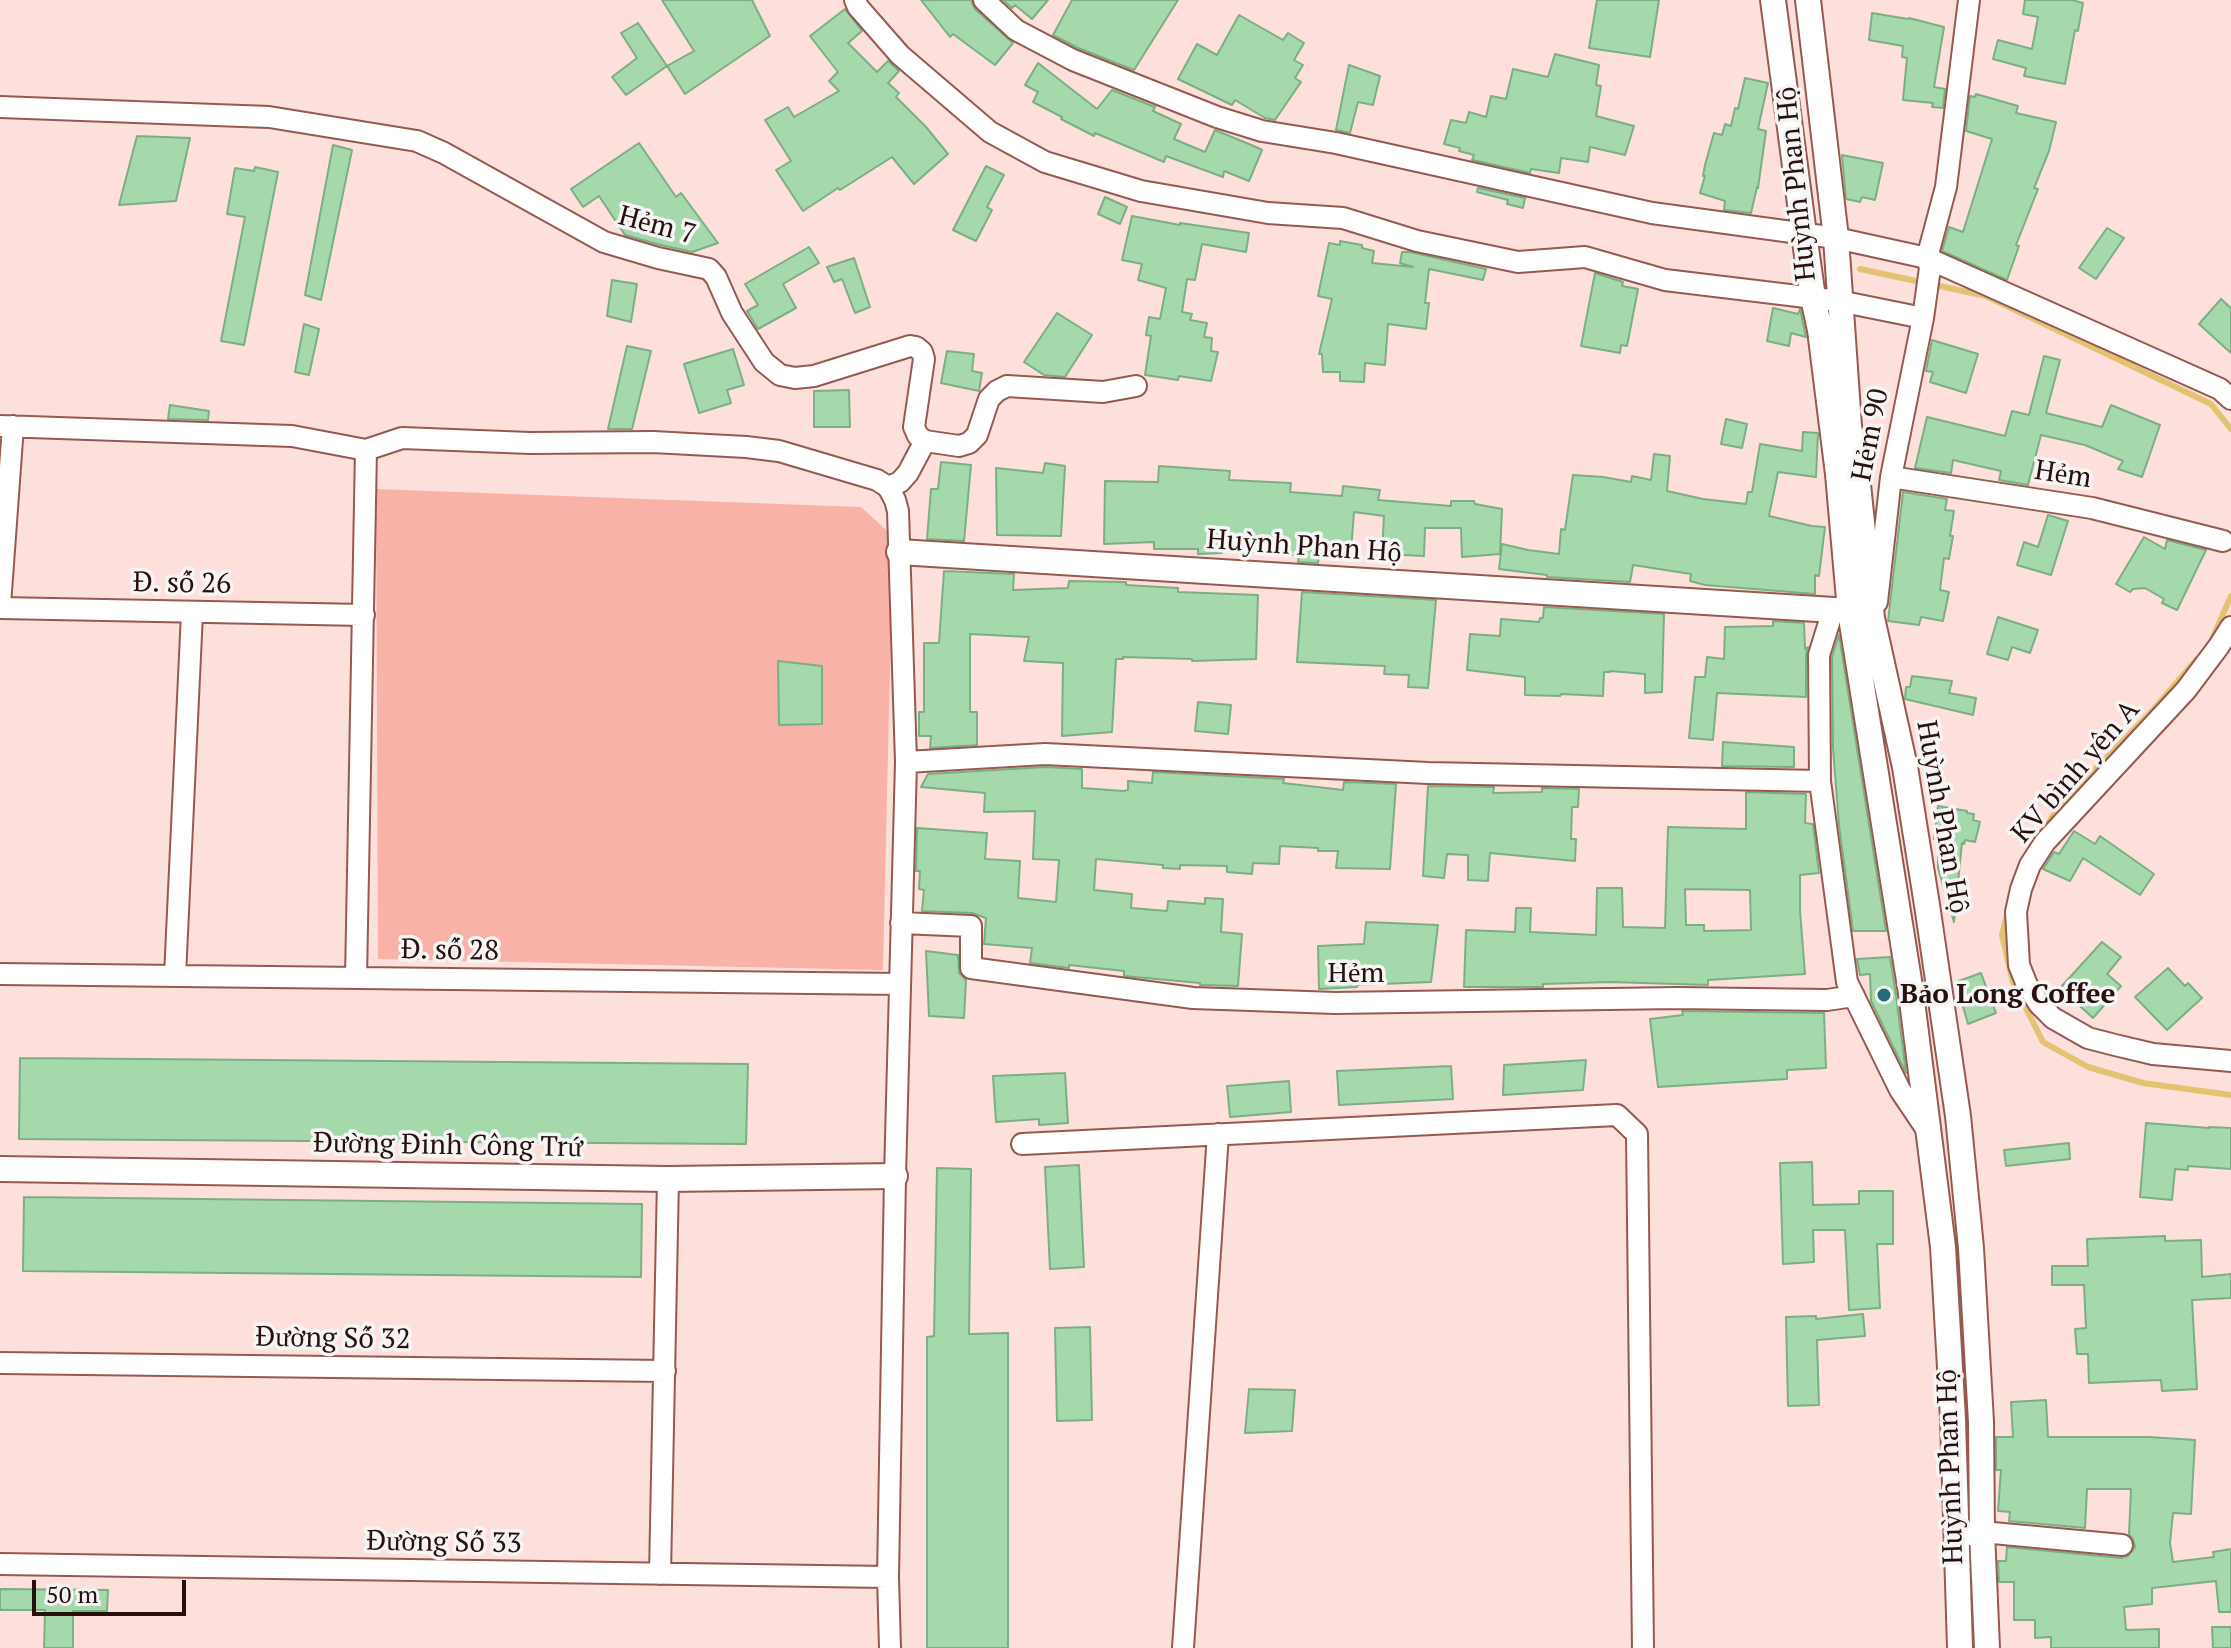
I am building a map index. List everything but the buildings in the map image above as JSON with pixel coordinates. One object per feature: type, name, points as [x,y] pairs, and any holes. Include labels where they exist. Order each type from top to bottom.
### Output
[{"type":"street","points":[[855,0],[900,55],[990,132],[1045,162],[1141,191],[1268,213],[1343,218],[1417,241],[1518,262],[1585,257],[1665,280],[1923,313]]},
{"type":"street","points":[[984,0],[1016,30],[1062,55],[1217,117],[1262,131],[1351,146],[1652,213],[1836,238],[1929,263],[2220,389],[2231,399]]},
{"type":"street","name":"Huỳnh Phan Hộ","points":[[1773,0],[1813,298],[1820,330],[1852,613],[1911,993],[1943,1247],[1953,1419],[1960,1648]]},
{"type":"street","name":"Huỳnh Phan Hộ","points":[[1808,0],[1836,238],[1849,426],[1852,613],[1905,767],[1958,1116],[1973,1280],[1981,1422],[1987,1648]]},
{"type":"street","name":"Hẻm 90","points":[[1929,1133],[1900,1090],[1847,982],[1820,781],[1819,655],[1852,613],[1875,621],[1891,477],[1923,313],[1929,263],[1946,187],[1969,0]]},
{"type":"street","name":"Hẻm 7","points":[[0,107],[269,117],[417,141],[604,242],[709,269],[716,277],[732,313],[764,362],[780,375],[795,378],[814,376],[910,346],[916,347],[924,359],[914,427],[918,436],[925,441]]},
{"type":"street","points":[[888,487],[900,482],[908,473],[925,441],[959,446],[969,443],[977,435],[989,399],[1007,386],[1103,392],[1136,386]]},
{"type":"street","points":[[0,606],[6,426],[292,436],[366,450],[402,438],[530,443],[653,442],[746,447],[779,451],[877,480],[888,487],[898,511],[906,762],[895,1176],[888,1577],[890,1648]]},
{"type":"street","points":[[356,978],[366,450]]},
{"type":"street","name":"Hẻm","points":[[1891,477],[2092,508],[2223,541]]},
{"type":"street","name":"Huỳnh Phan Hộ","points":[[899,552],[1852,613]]},
{"type":"street","name":"Đ. số 26","points":[[0,606],[364,615]]},
{"type":"street","points":[[175,976],[192,613]]},
{"type":"street","name":"KV bình yên A","points":[[2231,627],[2186,690],[2045,842],[2030,865],[2016,912],[2019,965],[2039,1004],[2053,1018],[2088,1038],[2115,1045],[2153,1054],[2231,1061]]},
{"type":"street","points":[[906,762],[1045,754],[1428,773],[1820,781]]},
{"type":"street","name":"Hẻm","points":[[901,923],[971,926],[971,968],[1193,998],[1335,1003],[1645,998],[1827,1000],[1854,996]]},
{"type":"street","name":"Đ. số 28","points":[[0,974],[900,984]]},
{"type":"street","points":[[1022,1144],[1617,1115],[1637,1134],[1643,1648]]},
{"type":"street","points":[[1183,1648],[1218,1134]]},
{"type":"street","name":"Đường Đinh Công Trứ","points":[[0,1169],[668,1179],[895,1176]]},
{"type":"street","points":[[660,1574],[668,1179]]},
{"type":"street","name":"Đường Số 32","points":[[0,1363],[665,1371]]},
{"type":"street","points":[[1955,1540],[1982,1532],[2122,1545]]},
{"type":"street","name":"Đường Số 33","points":[[0,1564],[888,1577]]},
{"type":"shaded area","points":[[376,489],[861,507],[893,536],[883,970],[378,959]]},
{"type":"waterway","points":[[1860,269],[1986,296],[2211,404],[2231,429]]},
{"type":"waterway","points":[[2210,644],[2231,596]]},
{"type":"waterway","points":[[2045,829],[2059,806],[2153,710],[2197,659]]},
{"type":"waterway","points":[[2008,911],[2002,935],[2013,982],[2043,1042],[2088,1067],[2143,1083],[2231,1095]]},
{"type":"place","name":"Bảo Long Coffee","points":[[1884,995]]}]
